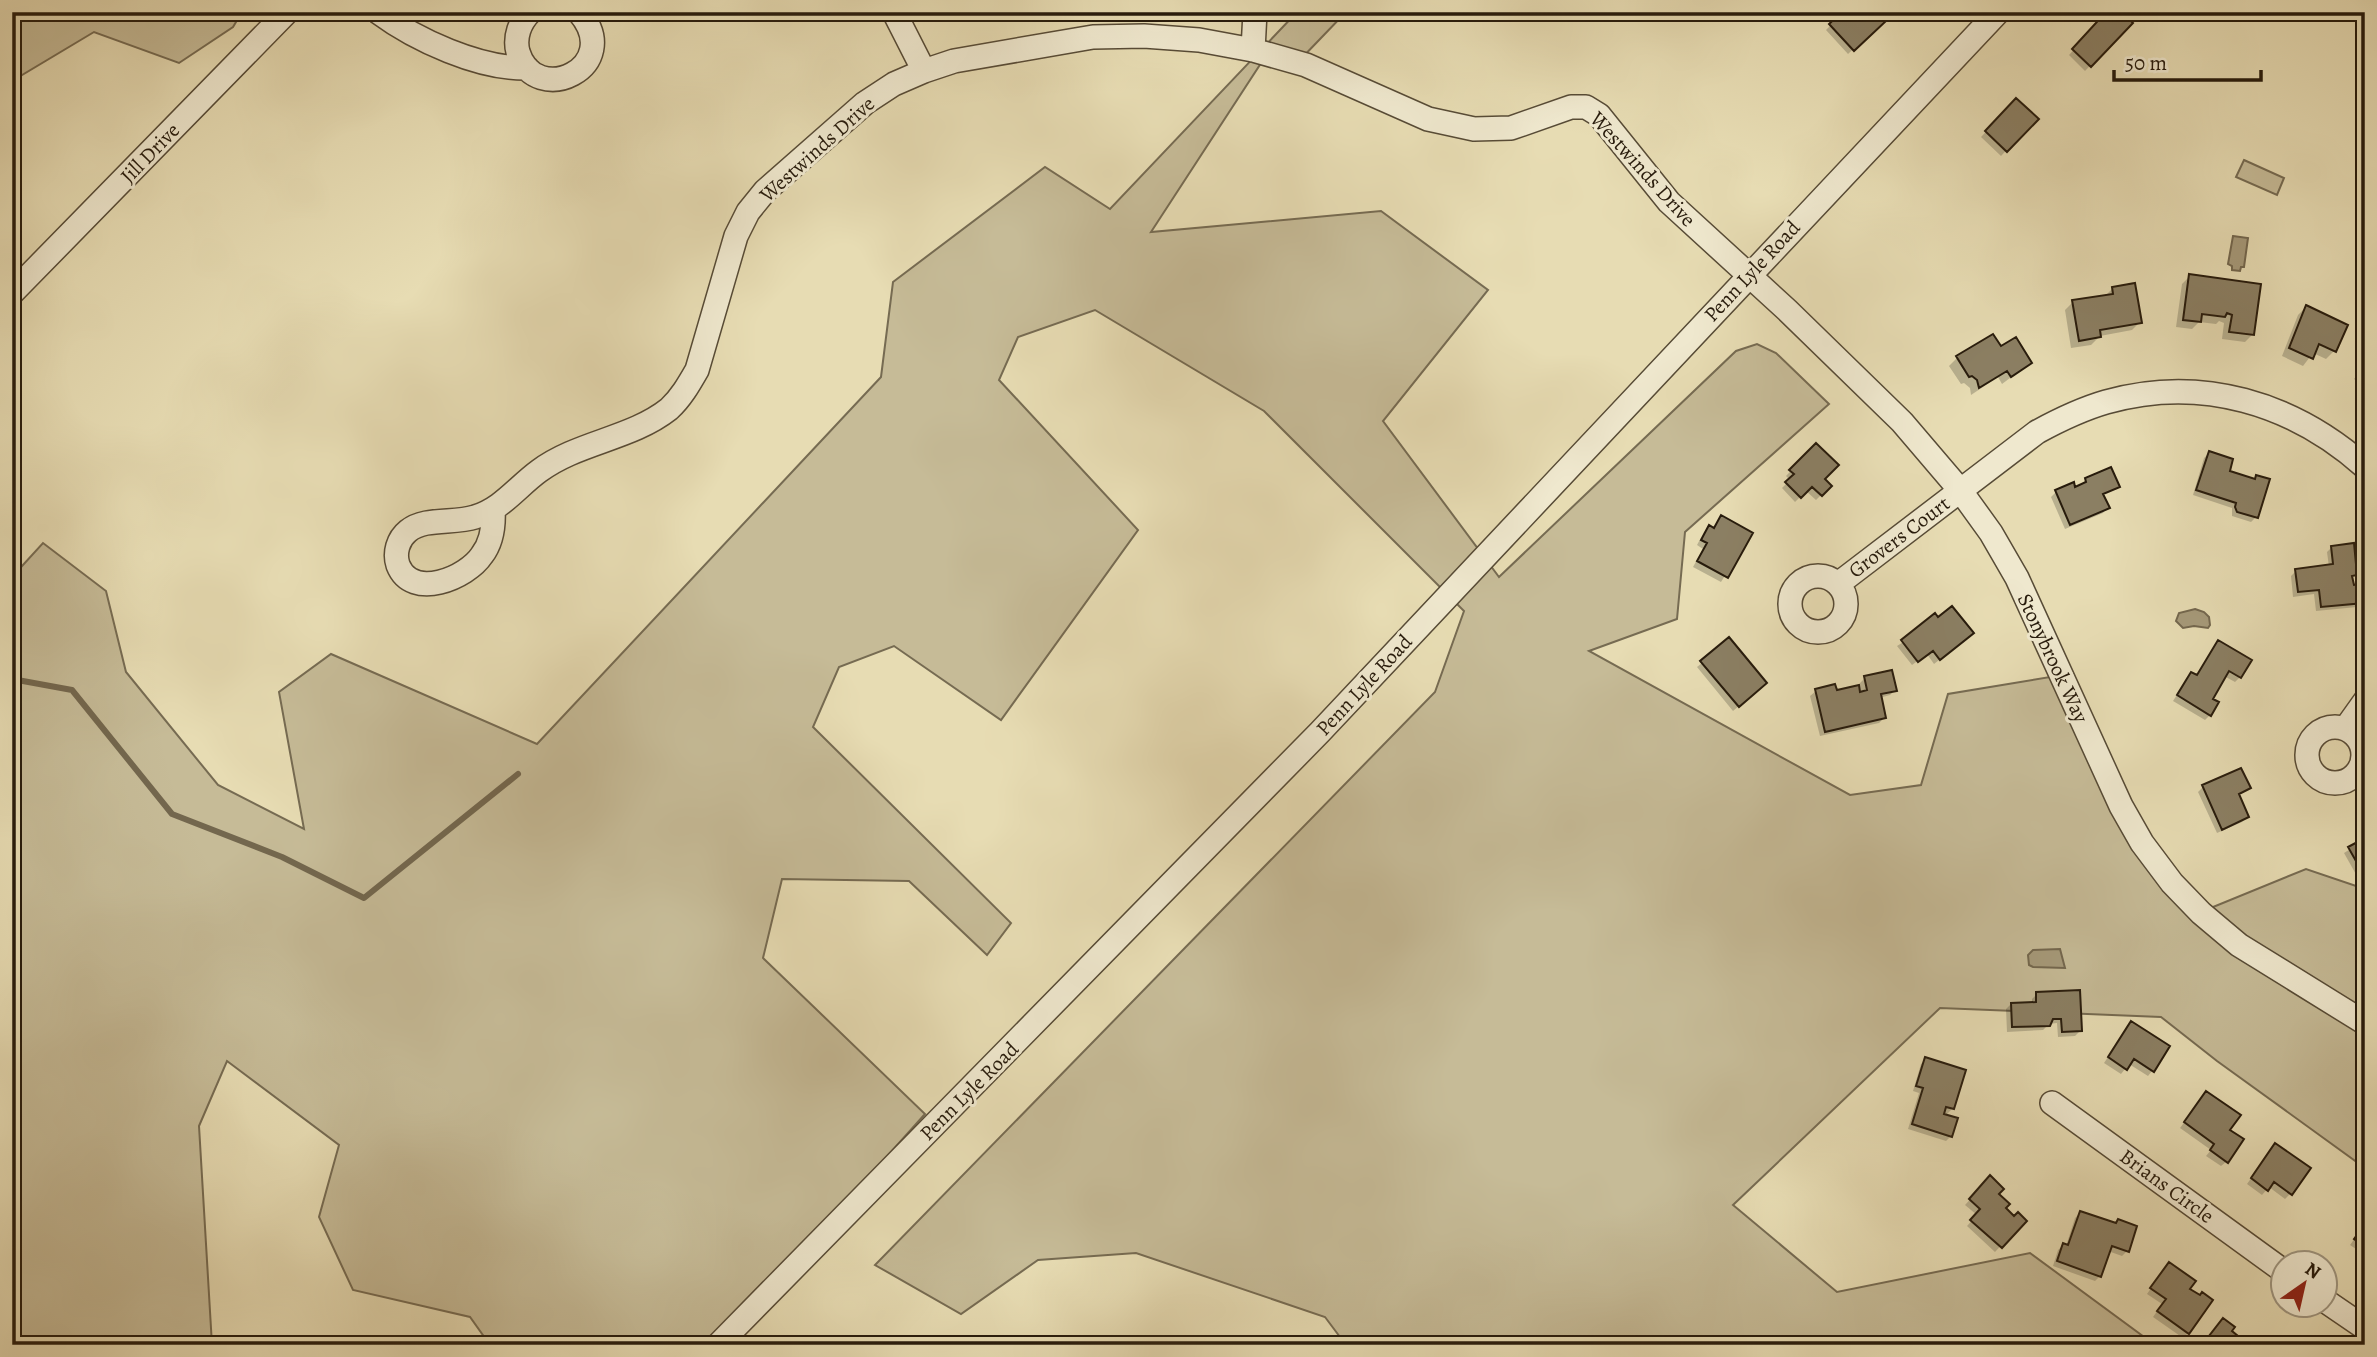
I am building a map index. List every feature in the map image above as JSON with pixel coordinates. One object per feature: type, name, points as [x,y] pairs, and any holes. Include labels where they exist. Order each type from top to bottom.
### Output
[{"type":"street","name":"Jill Drive","points":[[12,293],[287,12]]},
{"type":"street","points":[[378,12],[433,44],[465,56],[505,66],[527,68]]},
{"type":"street","points":[[530,12],[519,28],[517,46],[520,57],[536,75],[550,79],[564,79],[577,73],[587,63],[593,36],[589,23],[579,12]]},
{"type":"street","points":[[894,12],[924,71]]},
{"type":"street","points":[[1253,50],[1255,12]]},
{"type":"street","name":"Penn Lyle Road","points":[[718,1345],[1320,732],[1998,12]]},
{"type":"street","name":"Westwinds Drive","points":[[493,509],[539,471],[563,456],[649,422],[670,408],[686,391],[697,370],[736,236],[748,212],[765,191],[866,103],[894,84],[954,61],[1093,37],[1144,36],[1199,40],[1253,50],[1306,65],[1429,119],[1474,129],[1511,128],[1571,107],[1586,107],[1599,116],[1669,202],[1748,275]]},
{"type":"street","name":"Stonybrook Way","points":[[1748,275],[1902,422],[1960,490],[1991,533],[2017,578],[2121,806],[2142,843],[2172,883],[2201,913],[2239,945],[2365,1023]]},
{"type":"street","name":"Grovers Court","points":[[1838,584],[2037,432],[2070,415],[2105,402],[2137,395],[2174,392],[2239,398],[2304,423],[2336,443],[2365,467]]},
{"type":"street","points":[[493,509],[491,538],[483,555],[470,569],[455,578],[419,583],[405,575],[398,565],[396,554],[405,532],[416,526],[474,518],[493,509]]},
{"type":"street","points":[[2345,729],[2365,701]]},
{"type":"street","name":"Brians Circle","points":[[2052,1103],[2268,1259]]},
{"type":"street","points":[[2338,1309],[2365,1328]]},
{"type":"shaded area","points":[[12,12],[242,12],[233,27],[179,63],[94,32],[12,81]]},
{"type":"shaded area","points":[[1297,12],[1346,12],[1296,64],[1267,54],[1151,232],[1381,211],[1488,290],[1383,421],[1499,577],[1736,351],[1757,344],[1776,353],[1829,404],[1685,532],[1677,619],[1589,651],[1850,795],[1921,785],[1948,694],[2062,675],[2125,814],[2196,914],[2306,869],[2365,889],[2365,1168],[2161,1017],[1940,1008],[1733,1205],[1837,1292],[2030,1253],[2155,1345],[1346,1345],[1325,1317],[1136,1253],[1038,1260],[961,1314],[875,1265],[1435,692],[1464,611],[1264,411],[1095,310],[1018,337],[999,380],[1138,530],[1001,720],[894,646],[839,667],[813,727],[1011,923],[987,955],[909,881],[782,879],[763,958],[925,1114],[718,1345],[490,1345],[470,1317],[353,1290],[319,1217],[339,1145],[227,1061],[199,1126],[212,1345],[12,1345],[12,577],[43,543],[106,591],[126,672],[218,785],[304,829],[279,692],[331,654],[537,744],[881,377],[893,282],[1045,167],[1110,209]]},
{"type":"shaded area","points":[[2244,160],[2284,178],[2277,195],[2236,177]]},
{"type":"shaded area","points":[[2233,236],[2248,238],[2244,267],[2241,267],[2240,271],[2232,270],[2232,266],[2228,264]]},
{"type":"shaded area","points":[[2195,609],[2209,617],[2208,628],[2183,628],[2176,621],[2179,613]]},
{"type":"shaded area","points":[[2060,949],[2065,968],[2029,965],[2028,955],[2033,950]]},
{"type":"building","points":[[1842,12],[1877,12],[1886,21],[1854,51],[1829,24]]},
{"type":"building","points":[[2106,12],[2122,12],[2133,23],[2091,67],[2072,49]]},
{"type":"building","points":[[2016,98],[2039,119],[2007,152],[1985,131]]},
{"type":"building","points":[[2189,274],[2261,284],[2254,335],[2229,332],[2232,315],[2227,313],[2225,317],[2202,314],[2201,322],[2183,320]]},
{"type":"building","points":[[2135,283],[2142,323],[2100,330],[2101,337],[2079,341],[2072,300],[2113,294],[2112,287]]},
{"type":"building","points":[[2306,305],[2348,325],[2336,352],[2319,344],[2313,359],[2289,348]]},
{"type":"building","points":[[1993,334],[2001,346],[2016,337],[2032,363],[2011,377],[2007,371],[1979,388],[1977,380],[1969,377],[1956,356]]},
{"type":"building","points":[[1816,443],[1839,465],[1825,479],[1832,486],[1822,496],[1812,487],[1801,498],[1785,482],[1794,474],[1789,470]]},
{"type":"building","points":[[2209,451],[2233,459],[2230,471],[2255,479],[2256,475],[2270,479],[2258,518],[2237,512],[2236,503],[2196,490]]},
{"type":"building","points":[[2111,467],[2120,487],[2103,494],[2110,508],[2070,525],[2055,490],[2074,482],[2075,487],[2086,482],[2085,478]]},
{"type":"building","points":[[1721,515],[1753,533],[1728,578],[1697,561],[1707,543],[1701,540],[1709,525],[1714,528]]},
{"type":"building","points":[[2354,543],[2357,575],[2352,576],[2354,585],[2362,584],[2364,603],[2321,607],[2319,590],[2298,592],[2295,569],[2333,564],[2331,546]]},
{"type":"building","points":[[1952,606],[1974,633],[1940,660],[1933,651],[1918,662],[1901,640],[1935,613],[1938,617]]},
{"type":"building","points":[[1729,637],[1767,683],[1739,707],[1700,661]]},
{"type":"building","points":[[2218,640],[2252,660],[2241,678],[2229,671],[2213,699],[2219,702],[2211,716],[2177,695],[2191,672],[2197,675]]},
{"type":"building","points":[[1892,670],[1897,691],[1881,694],[1886,718],[1825,732],[1815,689],[1835,684],[1837,690],[1859,685],[1860,692],[1867,690],[1864,676]]},
{"type":"building","points":[[2241,768],[2251,788],[2239,794],[2249,817],[2222,830],[2202,785]]},
{"type":"building","points":[[2365,838],[2365,877],[2348,847]]},
{"type":"building","points":[[2080,990],[2082,1031],[2062,1032],[2061,1019],[2053,1019],[2050,1026],[2012,1027],[2011,1003],[2036,1002],[2036,992]]},
{"type":"building","points":[[2131,1021],[2170,1046],[2154,1072],[2134,1059],[2127,1070],[2108,1057]]},
{"type":"building","points":[[1925,1057],[1966,1070],[1954,1109],[1946,1107],[1944,1114],[1958,1118],[1952,1137],[1912,1124],[1923,1088],[1916,1086]]},
{"type":"building","points":[[2206,1091],[2241,1115],[2230,1130],[2244,1139],[2228,1163],[2210,1150],[2214,1144],[2184,1122]]},
{"type":"building","points":[[2275,1143],[2311,1168],[2292,1195],[2274,1182],[2268,1191],[2251,1178]]},
{"type":"building","points":[[1990,1175],[2004,1189],[1999,1194],[2010,1204],[2006,1208],[2014,1216],[2018,1212],[2027,1221],[2002,1248],[1970,1220],[1980,1209],[1969,1199]]},
{"type":"building","points":[[2080,1211],[2116,1223],[2118,1219],[2137,1226],[2129,1252],[2112,1246],[2101,1277],[2057,1261],[2063,1243],[2068,1245]]},
{"type":"building","points":[[2365,1224],[2365,1247],[2354,1239]]},
{"type":"building","points":[[2169,1262],[2196,1281],[2190,1289],[2200,1295],[2202,1292],[2213,1300],[2189,1334],[2157,1311],[2166,1299],[2150,1288]]},
{"type":"building","points":[[2223,1318],[2235,1327],[2232,1331],[2249,1345],[2202,1345]]},
{"type":"waterway","points":[[12,679],[72,690],[172,814],[282,857],[364,898],[518,774]]}]
